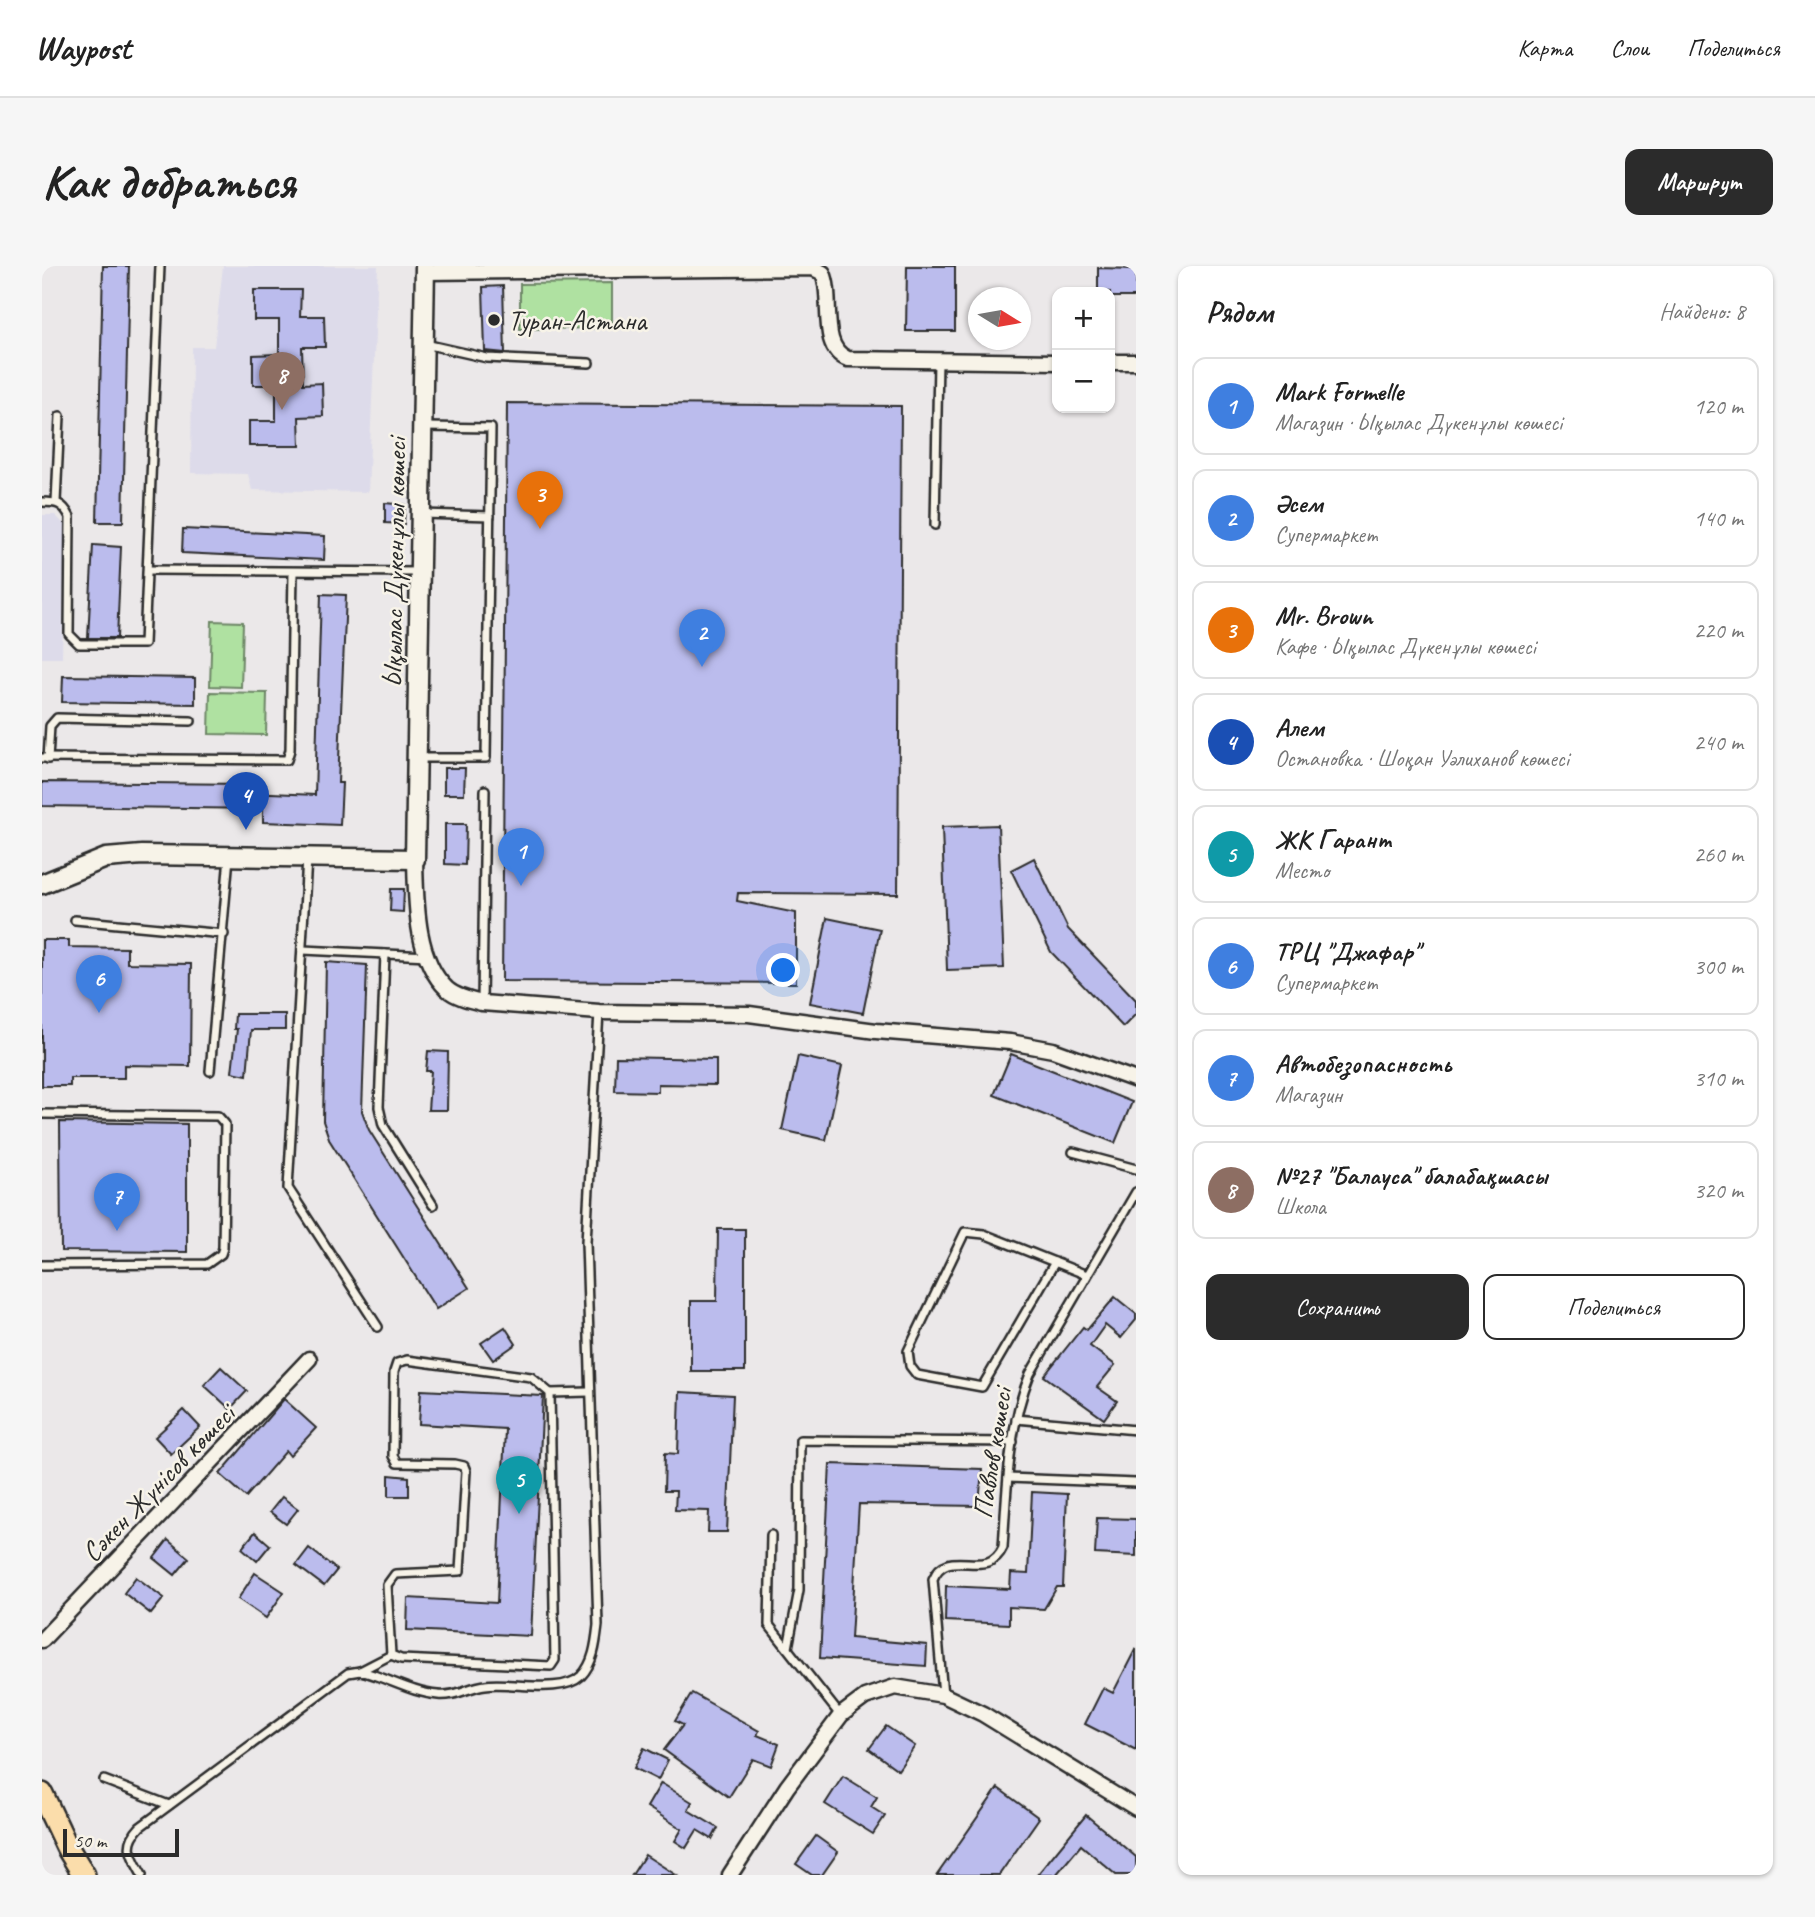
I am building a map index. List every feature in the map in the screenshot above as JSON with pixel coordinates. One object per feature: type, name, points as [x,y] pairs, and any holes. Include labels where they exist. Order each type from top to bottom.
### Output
[{"type":"main road","points":[[42,1794],[84,1875]]},
{"type":"street","points":[[425,269],[813,268],[823,273],[827,284],[832,347],[839,356],[848,359],[1052,362]]},
{"type":"street","name":"Ықылас Дүкенұлы көшесі","points":[[415,859],[425,269]]},
{"type":"street","points":[[1115,362],[1136,362]]},
{"type":"street","points":[[42,884],[106,858],[142,855],[415,859],[419,920],[436,976],[449,991],[482,1003],[599,1012],[749,1014],[876,1031],[1010,1042],[1054,1050],[1136,1080]]},
{"type":"street","name":"Сәкен Жүнісов көшесі","points":[[42,1640],[309,1359]]},
{"type":"street","points":[[730,1875],[787,1787],[841,1715],[864,1697],[895,1687],[943,1695],[983,1714],[1136,1808]]},
{"type":"lane","points":[[42,502],[56,502],[65,506],[70,517],[69,634],[73,640],[79,644],[144,644],[160,266]]},
{"type":"lane","points":[[424,344],[486,358],[589,363]]},
{"type":"lane","points":[[934,525],[938,360]]},
{"type":"lane","points":[[56,502],[60,416]]},
{"type":"lane","points":[[417,758],[486,758],[491,428],[423,427]]},
{"type":"lane","points":[[422,514],[490,516]]},
{"type":"lane","points":[[149,570],[421,572]]},
{"type":"lane","points":[[191,721],[57,718],[50,726],[45,758],[286,760],[290,750],[293,572]]},
{"type":"lane","points":[[482,1003],[485,790]]},
{"type":"lane","points":[[209,1071],[224,934],[229,856]]},
{"type":"lane","points":[[307,857],[288,1188],[378,1327]]},
{"type":"lane","points":[[75,920],[224,934]]},
{"type":"lane","points":[[303,950],[428,956]]},
{"type":"lane","points":[[385,954],[379,1107],[383,1125],[433,1205]]},
{"type":"lane","points":[[142,1875],[128,1852],[129,1839],[169,1805],[348,1672],[360,1671],[438,1695],[462,1693],[485,1685],[565,1684],[580,1676],[596,1644],[598,1625],[586,1242],[599,1012]]},
{"type":"lane","points":[[42,1114],[218,1116],[225,1124],[223,1248],[214,1261],[207,1264],[42,1265]]},
{"type":"lane","points":[[1073,1152],[1136,1169]]},
{"type":"lane","name":"Павлов көшесі","points":[[943,1695],[933,1579],[938,1568],[947,1563],[991,1563],[999,1558],[1003,1547],[1016,1419],[1030,1374],[1136,1192]]},
{"type":"lane","points":[[1055,1262],[982,1387],[917,1375],[910,1366],[908,1351],[965,1232],[973,1230],[1055,1262],[1087,1275]]},
{"type":"lane","points":[[391,1655],[388,1596],[390,1577],[395,1574],[460,1571],[466,1471],[464,1466],[455,1464],[397,1463],[393,1456],[397,1363],[407,1360],[531,1377],[550,1392],[589,1392]]},
{"type":"lane","points":[[360,1671],[391,1655],[401,1659],[551,1666],[555,1661],[550,1392]]},
{"type":"lane","points":[[1016,1419],[1136,1430]]},
{"type":"lane","points":[[788,1648],[799,1590],[800,1440],[1013,1442]]},
{"type":"lane","points":[[1008,1478],[1136,1483]]},
{"type":"lane","points":[[771,1535],[769,1625],[841,1715]]},
{"type":"lane","points":[[104,1780],[169,1805]]},
{"type":"shaded area","points":[[223,266],[378,266],[368,492],[252,490],[248,474],[191,473],[192,347],[214,347]]},
{"type":"shaded area","points":[[42,515],[55,515],[65,525],[62,658],[42,658]]},
{"type":"green space","points":[[612,283],[612,328],[520,329],[520,284]]},
{"type":"green space","points":[[212,621],[243,622],[241,687],[210,686]]},
{"type":"green space","points":[[210,692],[267,693],[266,735],[209,734]]},
{"type":"building","points":[[103,266],[129,266],[123,522],[97,522]]},
{"type":"building","points":[[907,266],[955,266],[955,331],[906,331]]},
{"type":"building","points":[[1098,268],[1136,269],[1136,297],[1115,297],[1115,287],[1098,287]]},
{"type":"building","name":"Туран-Астана","points":[[503,286],[505,353],[485,351],[483,287]]},
{"type":"building","points":[[254,290],[301,290],[300,316],[324,316],[325,347],[302,347],[303,384],[322,383],[323,416],[299,417],[300,446],[249,446],[249,421],[276,421],[276,385],[253,385],[253,355],[279,354],[279,320],[254,320]]},
{"type":"building","points":[[507,403],[901,406],[898,894],[738,893],[737,901],[796,913],[796,983],[502,981]]},
{"type":"building","points":[[385,503],[405,505],[404,524],[385,523]]},
{"type":"building","points":[[183,529],[325,536],[324,560],[182,553]]},
{"type":"building","points":[[93,545],[121,547],[117,638],[88,638]]},
{"type":"building","points":[[321,594],[346,595],[338,783],[342,783],[340,825],[263,822],[263,809],[42,806],[42,782],[249,784],[249,792],[315,795]]},
{"type":"building","points":[[63,676],[195,678],[195,704],[62,702]]},
{"type":"building","points":[[444,768],[465,768],[464,794],[444,794]]},
{"type":"building","points":[[445,824],[466,824],[465,865],[445,864]]},
{"type":"building","points":[[998,825],[1004,968],[947,970],[942,827]]},
{"type":"building","points":[[1034,858],[1068,929],[1136,1000],[1136,1014],[1123,1027],[1051,952],[1011,870]]},
{"type":"building","points":[[391,889],[404,889],[403,912],[390,911]]},
{"type":"building","points":[[827,918],[880,929],[863,1013],[810,1003]]},
{"type":"building","points":[[42,940],[69,940],[69,947],[127,948],[127,963],[191,964],[190,1066],[124,1065],[124,1078],[70,1078],[70,1086],[42,1086]]},
{"type":"building","points":[[326,962],[367,965],[362,1111],[369,1130],[469,1288],[436,1309],[330,1141],[323,1121]]},
{"type":"building","points":[[235,1014],[285,1014],[285,1030],[251,1030],[247,1075],[232,1072],[237,1029],[234,1029]]},
{"type":"building","points":[[428,1051],[448,1052],[447,1110],[428,1110],[431,1071],[426,1071]]},
{"type":"building","points":[[1011,1054],[1132,1102],[1115,1143],[994,1095]]},
{"type":"building","points":[[798,1056],[842,1066],[826,1140],[782,1130]]},
{"type":"building","points":[[616,1057],[716,1059],[716,1085],[658,1084],[658,1092],[615,1091]]},
{"type":"building","points":[[60,1122],[187,1124],[187,1252],[61,1251]]},
{"type":"building","points":[[718,1229],[745,1229],[745,1371],[691,1371],[691,1301],[717,1301]]},
{"type":"building","points":[[1115,1297],[1136,1314],[1136,1320],[1121,1338],[1105,1325],[1090,1346],[1115,1365],[1097,1387],[1117,1401],[1104,1419],[1044,1376],[1083,1327],[1087,1330]]},
{"type":"building","points":[[505,1327],[516,1344],[493,1360],[481,1343]]},
{"type":"building","points":[[221,1367],[247,1391],[230,1409],[204,1385]]},
{"type":"building","points":[[421,1390],[543,1396],[531,1636],[407,1630],[408,1598],[497,1603],[505,1429],[419,1424]]},
{"type":"building","points":[[680,1392],[733,1395],[727,1532],[708,1532],[709,1511],[675,1510],[676,1491],[664,1491],[665,1453],[678,1454]]},
{"type":"building","points":[[284,1399],[316,1428],[290,1456],[286,1451],[246,1497],[220,1474]]},
{"type":"building","points":[[184,1410],[200,1427],[171,1454],[155,1437]]},
{"type":"building","points":[[830,1464],[982,1469],[979,1506],[859,1504],[851,1638],[927,1645],[926,1666],[820,1658]]},
{"type":"building","points":[[389,1475],[409,1477],[409,1496],[389,1496]]},
{"type":"building","points":[[1032,1492],[1067,1494],[1063,1587],[1057,1587],[1044,1609],[1009,1607],[1009,1624],[945,1621],[946,1586],[1010,1589],[1011,1573],[1028,1574]]},
{"type":"building","points":[[282,1497],[298,1509],[286,1524],[270,1512]]},
{"type":"building","points":[[1097,1518],[1136,1519],[1136,1556],[1095,1554]]},
{"type":"building","points":[[255,1532],[270,1545],[257,1561],[242,1548]]},
{"type":"building","points":[[168,1540],[189,1558],[175,1575],[154,1558]]},
{"type":"building","points":[[309,1548],[337,1570],[324,1586],[296,1565]]},
{"type":"building","points":[[255,1573],[284,1592],[266,1618],[238,1599]]},
{"type":"building","points":[[136,1577],[164,1598],[151,1614],[124,1593]]},
{"type":"building","points":[[1136,1648],[1136,1750],[1085,1724],[1103,1688],[1113,1693]]},
{"type":"building","points":[[692,1693],[759,1731],[757,1735],[779,1744],[771,1766],[753,1759],[729,1797],[664,1750],[683,1725],[675,1721]]},
{"type":"building","points":[[886,1726],[915,1746],[898,1770],[869,1749]]},
{"type":"building","points":[[644,1748],[668,1760],[658,1780],[634,1768]]},
{"type":"building","points":[[843,1776],[877,1797],[871,1807],[885,1816],[873,1834],[825,1804]]},
{"type":"building","points":[[661,1783],[692,1802],[688,1810],[718,1828],[712,1839],[697,1830],[686,1848],[675,1841],[682,1829],[647,1807]]},
{"type":"building","points":[[998,1788],[1039,1818],[999,1875],[937,1875]]},
{"type":"building","points":[[1086,1815],[1136,1857],[1136,1875],[1116,1875],[1081,1845],[1056,1875],[1037,1875]]},
{"type":"building","points":[[816,1836],[838,1852],[822,1875],[812,1875],[796,1864]]},
{"type":"building","points":[[645,1855],[676,1875],[632,1875]]},
{"type":"place","name":"Туран-Астана","points":[[494,320]]},
{"type":"place","name":"№27 \"Балауса\" балабақшасы","points":[[282,410]]},
{"type":"place","name":"Mr. Brown","points":[[540,529]]},
{"type":"place","name":"Әсем","points":[[702,667]]},
{"type":"place","name":"Алем","points":[[246,830]]},
{"type":"place","name":"Mark Formelle","points":[[521,886]]},
{"type":"place","name":"ТРЦ \"Джафар\"","points":[[99,1013]]},
{"type":"place","name":"Автобезопасность","points":[[117,1231]]},
{"type":"place","name":"ЖК Гарант","points":[[519,1514]]}]
